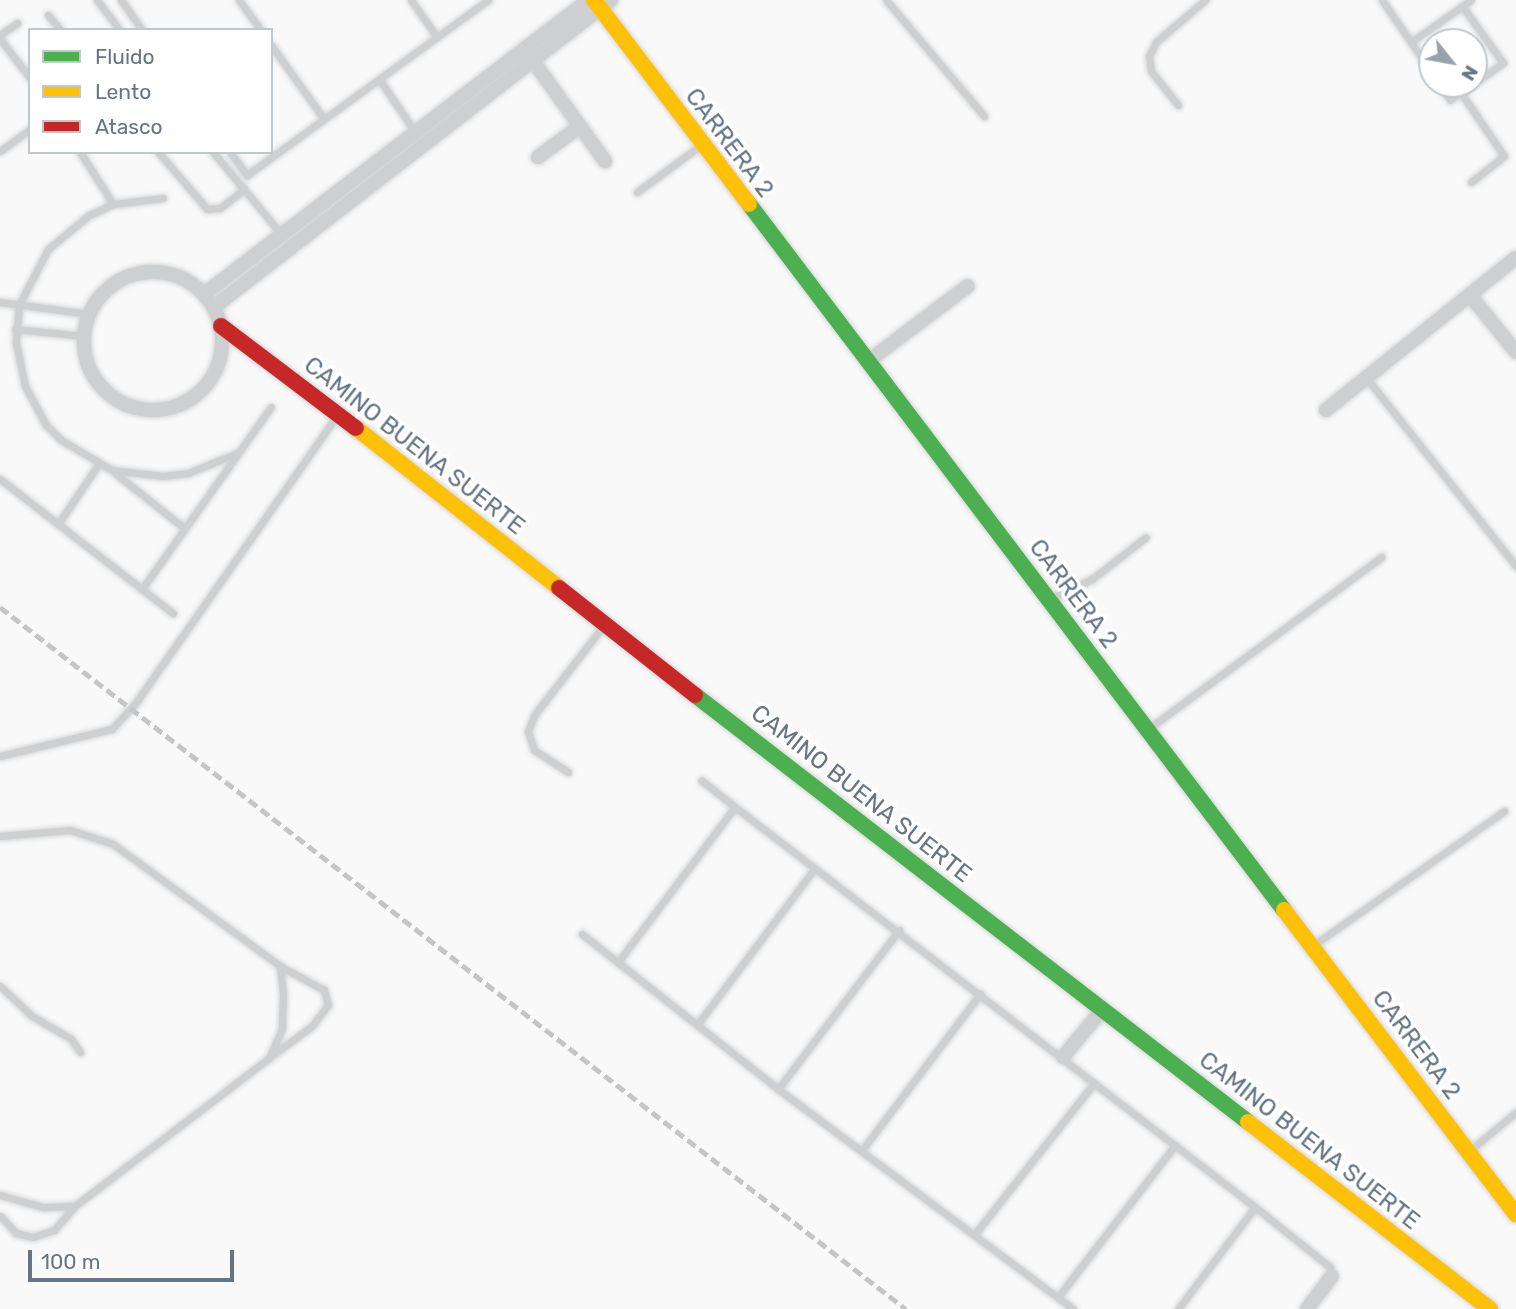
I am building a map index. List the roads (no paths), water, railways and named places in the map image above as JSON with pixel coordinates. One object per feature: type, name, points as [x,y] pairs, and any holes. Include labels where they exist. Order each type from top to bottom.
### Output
[{"type":"street","points":[[204,294],[281,234],[419,138],[598,2]]},
{"type":"street","name":"CARRERA 2","points":[[598,2],[702,144],[1516,1215]]},
{"type":"street","points":[[529,55],[606,161]]},
{"type":"street","points":[[538,158],[579,127]]},
{"type":"street","points":[[214,307],[419,138]]},
{"type":"street","points":[[1326,410],[1368,380],[1516,258]]},
{"type":"street","points":[[146,272],[178,276],[204,294],[214,307],[221,326],[222,350],[207,384],[189,400],[155,411],[119,402],[100,387],[88,367],[84,335],[89,314],[109,288],[146,272]]},
{"type":"street","points":[[867,362],[968,286]]},
{"type":"street","points":[[1470,295],[1516,352]]},
{"type":"street","name":"CAMINO BUENA SUERTE","points":[[221,326],[248,342],[605,625],[1490,1309]]},
{"type":"street","points":[[1063,1057],[1101,1010]]},
{"type":"street","points":[[1307,1309],[1332,1276]]},
{"type":"lane","points":[[97,0],[118,28]]},
{"type":"lane","points":[[121,0],[141,28]]},
{"type":"lane","points":[[239,0],[260,28]]},
{"type":"lane","points":[[411,0],[437,37]]},
{"type":"lane","points":[[231,154],[247,175],[488,0]]},
{"type":"lane","points":[[886,0],[984,116]]},
{"type":"lane","points":[[1178,105],[1152,71],[1149,56],[1156,42],[1205,0]]},
{"type":"lane","points":[[1382,0],[1418,52]]},
{"type":"lane","points":[[1411,42],[1471,0]]},
{"type":"lane","points":[[1462,6],[1478,28]]},
{"type":"lane","points":[[48,15],[58,28]]},
{"type":"lane","points":[[17,23],[0,37],[28,75]]},
{"type":"lane","points":[[1488,42],[1503,63],[1488,74]]},
{"type":"lane","points":[[273,48],[324,119]]},
{"type":"lane","points":[[379,79],[419,138]]},
{"type":"lane","points":[[1464,98],[1504,156],[1471,182]]},
{"type":"lane","points":[[0,151],[28,130]]},
{"type":"lane","points":[[637,192],[702,144]]},
{"type":"lane","points":[[81,154],[113,204]]},
{"type":"lane","points":[[160,154],[207,209],[220,208],[244,189]]},
{"type":"lane","points":[[215,154],[281,234]]},
{"type":"lane","points":[[163,198],[113,204],[66,230],[48,249],[19,305],[15,329],[19,365],[34,406],[61,440],[98,465],[112,470],[163,477],[188,473],[237,453]]},
{"type":"lane","points":[[0,302],[89,314]]},
{"type":"lane","points":[[15,329],[84,335]]},
{"type":"lane","points":[[1368,380],[1516,566]]},
{"type":"lane","points":[[142,589],[183,527],[271,407]]},
{"type":"lane","points":[[0,756],[112,729],[137,701],[337,415]]},
{"type":"lane","points":[[58,524],[98,465]]},
{"type":"lane","points":[[112,470],[183,527]]},
{"type":"lane","points":[[0,479],[173,613]]},
{"type":"lane","points":[[1049,600],[1092,579],[1146,537]]},
{"type":"lane","points":[[1147,730],[1381,557]]},
{"type":"lane","points":[[568,772],[534,750],[528,731],[535,714],[605,625]]},
{"type":"lane","points":[[701,780],[1255,1207],[1330,1268],[1332,1276]]},
{"type":"lane","points":[[618,962],[735,807]]},
{"type":"lane","points":[[1311,946],[1504,811]]},
{"type":"lane","points":[[0,835],[70,830],[113,844],[280,966],[324,990],[328,1005],[322,1017],[75,1206],[54,1230],[33,1237],[16,1233],[0,1216]]},
{"type":"lane","points":[[697,1025],[815,868]]},
{"type":"lane","points":[[778,1089],[899,930]]},
{"type":"lane","points":[[582,934],[778,1089],[1073,1309]]},
{"type":"lane","points":[[269,1058],[282,1029],[280,966]]},
{"type":"lane","points":[[0,986],[32,1016],[71,1038],[80,1052]]},
{"type":"lane","points":[[862,1150],[980,994]]},
{"type":"lane","points":[[974,1235],[1094,1083]]},
{"type":"lane","points":[[1468,1152],[1516,1112]]},
{"type":"lane","points":[[1058,1297],[1175,1145]]},
{"type":"lane","points":[[0,1195],[43,1207],[75,1206]]},
{"type":"lane","points":[[1178,1309],[1255,1207]]},
{"type":"railway","points":[[0,607],[906,1309]]}]
